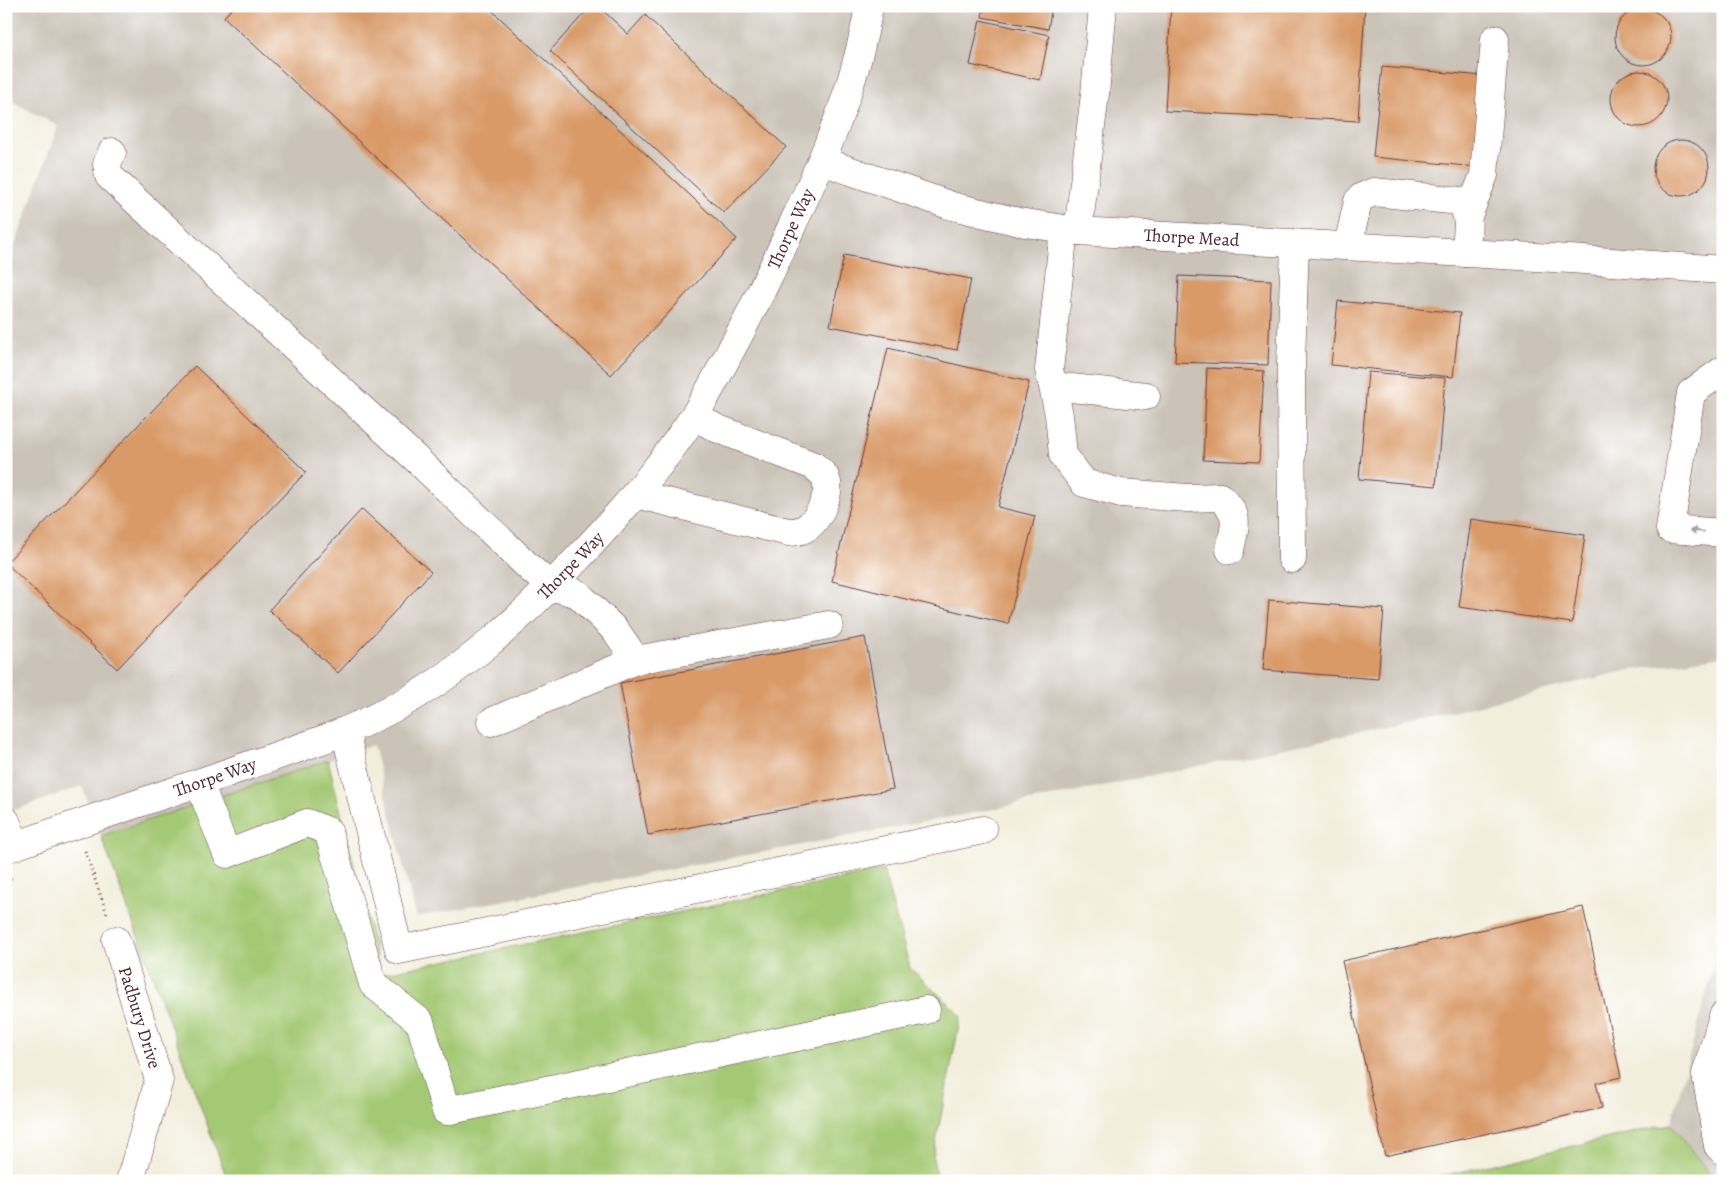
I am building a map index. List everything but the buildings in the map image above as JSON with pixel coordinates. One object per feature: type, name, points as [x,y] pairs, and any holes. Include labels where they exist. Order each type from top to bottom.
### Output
[{"type":"street","name":"Thorpe Way","points":[[10,838],[76,825],[345,731],[388,711],[442,680],[494,639],[551,586],[601,533],[634,494],[694,416],[750,315],[822,162],[847,97],[859,55],[869,6]]},
{"type":"street","points":[[1104,6],[1095,94],[1048,370],[1059,415],[1063,456],[1084,483],[1121,493],[1187,498],[1220,497],[1230,505],[1236,520],[1230,550]]},
{"type":"street","points":[[1466,253],[1468,216],[1484,175],[1495,39]]},
{"type":"street","points":[[112,152],[107,164],[108,176],[406,450],[533,571],[551,586],[578,594],[616,631],[636,660]]},
{"type":"street","name":"Thorpe Mead","points":[[822,162],[952,206],[1019,222],[1071,230],[1570,259],[1723,270]]},
{"type":"street","points":[[1348,246],[1358,201],[1362,196],[1374,192],[1460,201],[1466,209],[1468,216]]},
{"type":"street","points":[[1292,559],[1292,363],[1295,243]]},
{"type":"street","points":[[1723,370],[1691,394],[1670,529],[1723,533]]},
{"type":"street","points":[[1052,382],[1062,387],[1146,396]]},
{"type":"street","points":[[634,494],[788,532],[804,529],[814,519],[822,508],[827,495],[825,478],[814,466],[716,428],[694,416]]},
{"type":"street","points":[[491,722],[636,660],[829,625]]},
{"type":"street","points":[[345,731],[399,950],[983,830]]},
{"type":"street","points":[[199,783],[227,854],[307,823],[328,831],[373,984],[420,1022],[446,1112],[926,1010]]},
{"type":"street","name":"Padbury Drive","points":[[116,940],[159,1080],[130,1181]]},
{"type":"street","points":[[1723,1016],[1706,1074],[1718,1146],[1723,1151]]},
{"type":"path","points":[[76,825],[116,940]]},
{"type":"shaded area","points":[[6,6],[1723,6],[1723,656],[1625,671],[1405,723],[978,812],[416,917],[373,745],[101,836],[82,786],[6,813],[6,270],[58,126],[6,98]]},
{"type":"shaded area","points":[[1723,931],[1723,1181],[1715,1181],[1671,1124]]},
{"type":"green space","points":[[328,760],[381,974],[883,870],[910,968],[961,1015],[933,1157],[937,1181],[228,1181],[101,836]]},
{"type":"green space","points":[[1670,1124],[1715,1181],[1420,1181]]}]
